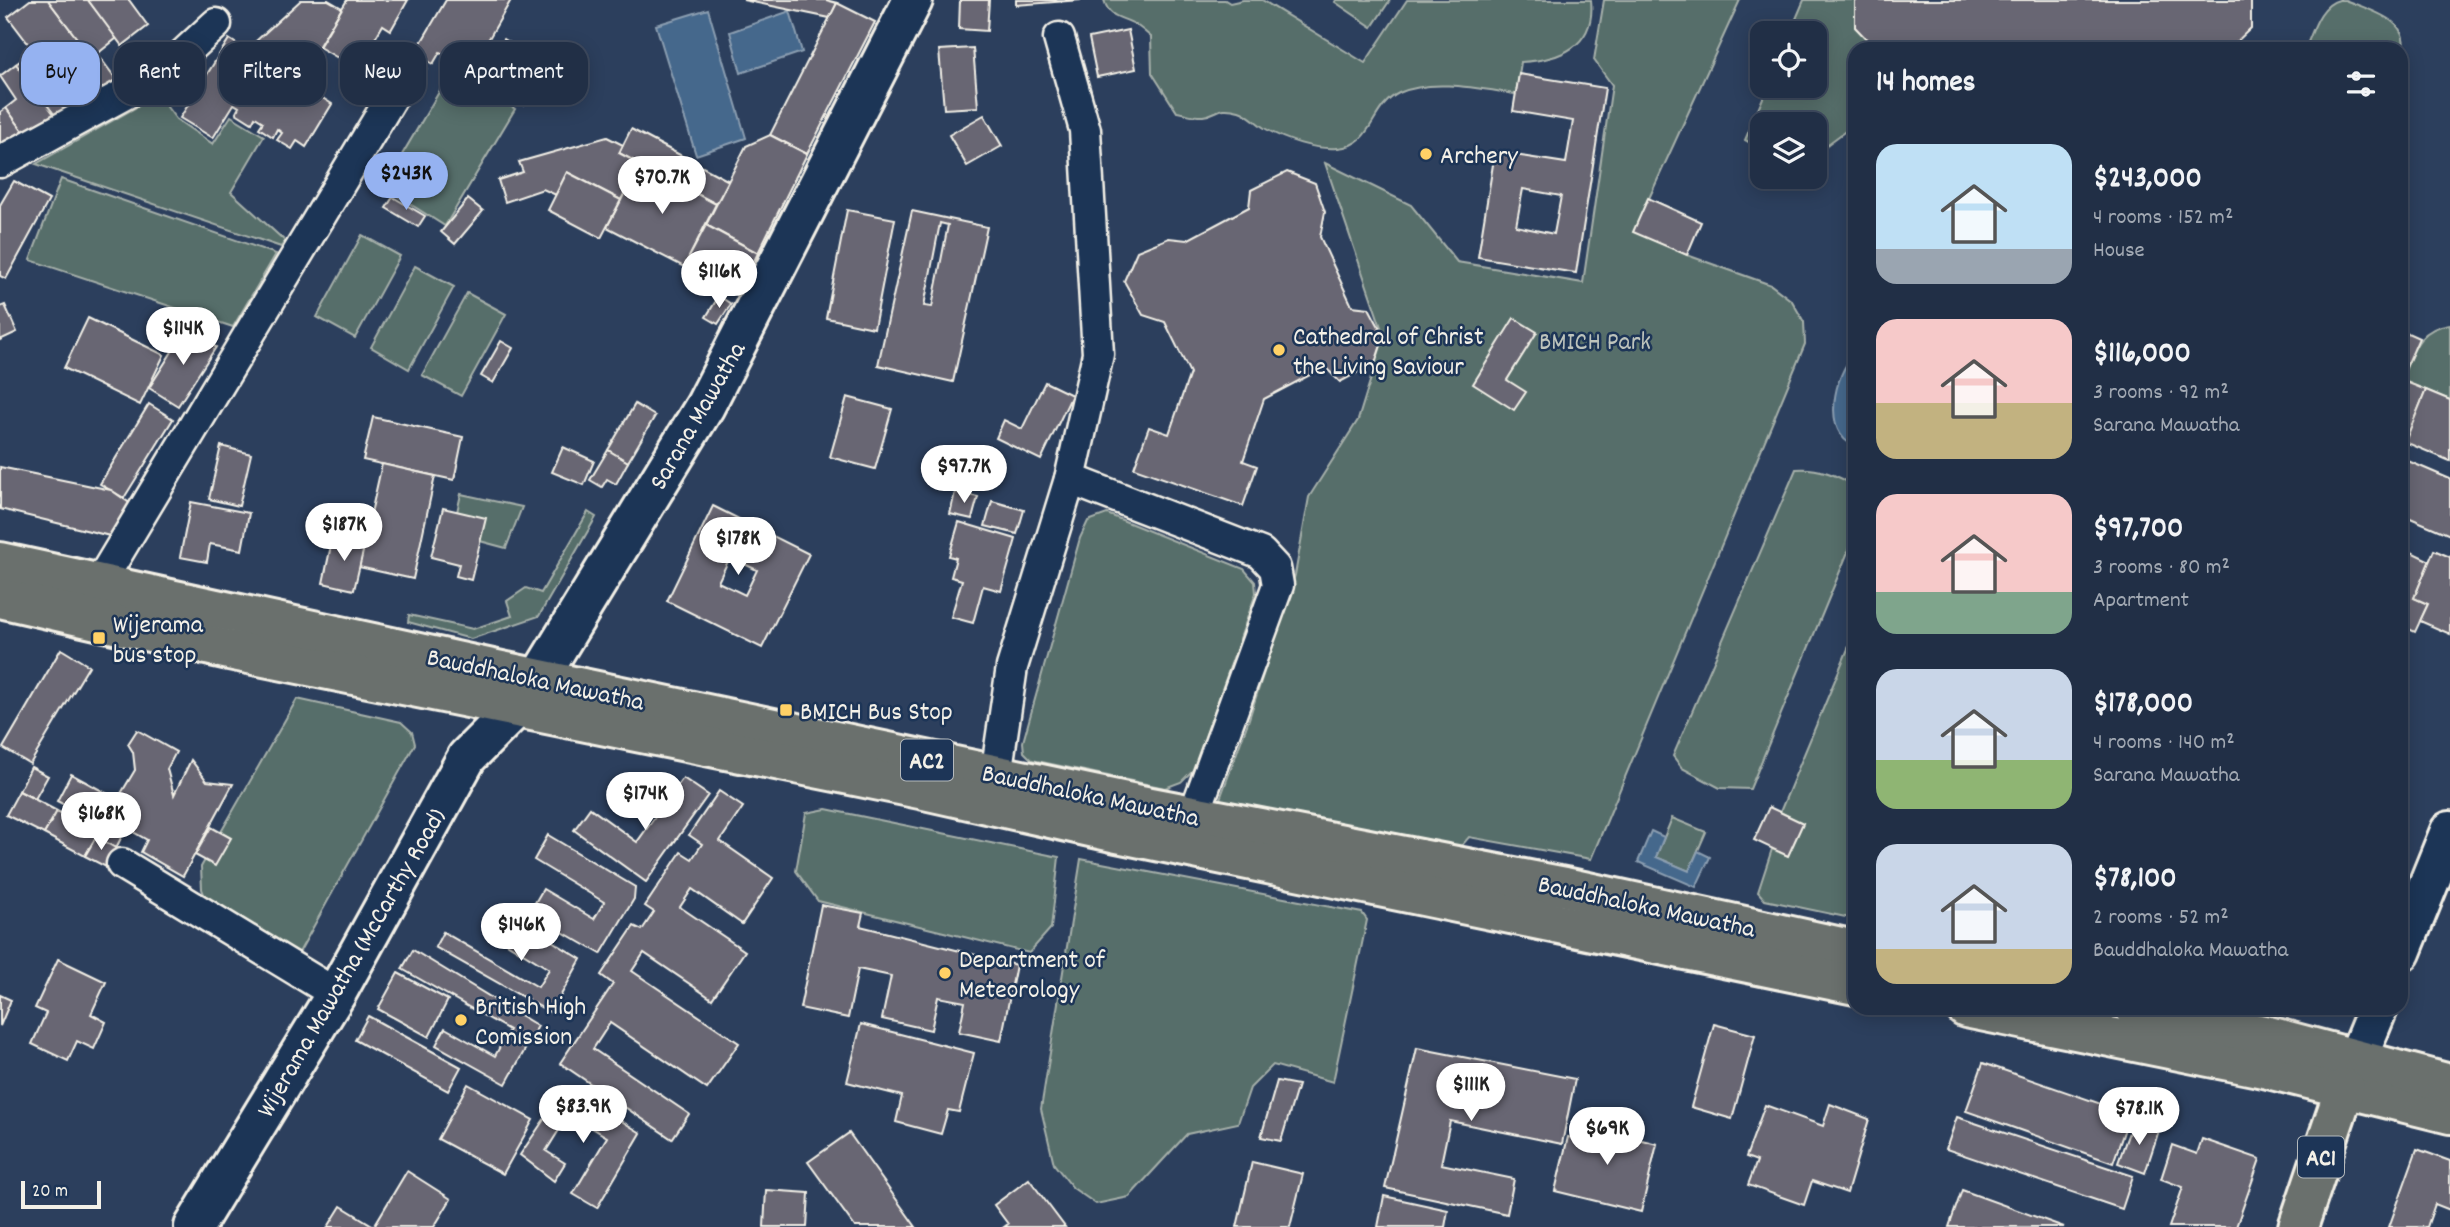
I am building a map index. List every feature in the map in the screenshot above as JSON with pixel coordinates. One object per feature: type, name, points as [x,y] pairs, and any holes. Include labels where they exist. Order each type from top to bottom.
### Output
[{"type":"main road","name":"Bauddhaloka Mawatha","points":[[0,562],[99,584],[893,784],[1565,887],[1848,948]]},
{"type":"main road","name":"Bauddhaloka Mawatha","points":[[0,598],[229,650],[528,693],[996,775],[1192,831],[1848,983]]},
{"type":"main road","points":[[2001,1015],[2263,1068],[2450,1084]]},
{"type":"main road","points":[[2168,1015],[2269,1036],[2351,1074],[2450,1114]]},
{"type":"main road","name":"AC1","points":[[2298,1227],[2351,1074]]},
{"type":"street","name":"Sarana Mawatha","points":[[528,693],[705,406],[913,0]]},
{"type":"street","points":[[0,162],[163,73],[216,24]]},
{"type":"street","points":[[996,775],[1012,667],[1070,479],[1098,354],[1085,130],[1059,38]]},
{"type":"street","points":[[99,584],[387,105]]},
{"type":"street","points":[[1070,479],[1261,553],[1275,569],[1278,584],[1192,831]]},
{"type":"street","name":"Wijerama Mawatha (McCarthy Road)","points":[[194,1227],[336,994],[467,757],[528,693]]},
{"type":"street","points":[[2408,935],[2450,831]]},
{"type":"street","points":[[122,864],[336,994]]},
{"type":"street","points":[[2351,1074],[2375,1015]]},
{"type":"green space","points":[[1104,0],[1225,0],[1230,3],[1262,0],[1365,63],[1407,0],[1591,0],[1591,16],[1588,29],[1572,48],[1549,58],[1521,62],[1516,94],[1441,85],[1412,89],[1390,99],[1359,140],[1350,145],[1329,148],[1310,146],[1282,137],[1246,114],[1232,109],[1222,109],[1200,116],[1177,112],[1152,73],[1151,37],[1136,25],[1113,14]]},
{"type":"green space","points":[[1390,0],[1372,27],[1335,2]]},
{"type":"green space","name":"BMICH Park","points":[[1604,0],[1740,0],[1634,231],[1687,255],[1771,285],[1792,301],[1804,322],[1805,344],[1591,859],[1469,837],[1451,858],[1217,807],[1248,722],[1295,575],[1309,497],[1358,420],[1384,336],[1325,163],[1411,205],[1457,262],[1583,283],[1612,85],[1594,60]]},
{"type":"green space","points":[[1804,0],[1855,0],[1855,27],[1869,42],[1848,42],[1848,129],[1827,145],[1827,112],[1757,112],[1763,98],[1827,98],[1827,21],[1795,21]]},
{"type":"green space","points":[[2345,0],[2387,18],[2401,33],[2404,42],[2308,42],[2322,13],[2332,3]]},
{"type":"green space","points":[[440,90],[440,105],[509,105],[515,109],[445,226],[383,187]]},
{"type":"green space","points":[[140,105],[166,105],[176,119],[213,144],[231,116],[264,136],[231,192],[285,241],[281,247],[36,164]]},
{"type":"green space","points":[[1750,128],[1750,143],[1745,140]]},
{"type":"green space","points":[[61,179],[276,254],[233,327],[30,260]]},
{"type":"green space","points":[[362,235],[400,256],[355,338],[317,317]]},
{"type":"green space","points":[[415,266],[454,287],[409,369],[371,347]]},
{"type":"green space","points":[[467,293],[506,314],[461,396],[422,375]]},
{"type":"green space","points":[[2450,324],[2450,400],[2408,383],[2408,364],[2417,344],[2430,331]]},
{"type":"green space","points":[[1796,469],[1812,469],[1848,483],[1848,552],[1750,789],[1720,788],[1682,768],[1673,756]]},
{"type":"green space","points":[[461,494],[522,507],[506,548],[480,541],[457,512]]},
{"type":"green space","points":[[588,512],[596,517],[539,616],[471,639],[408,622],[409,615],[473,629],[512,616],[507,601],[526,588],[541,593]]},
{"type":"green space","points":[[1107,514],[1244,569],[1255,582],[1256,593],[1194,769],[1181,782],[1165,788],[1032,760],[1024,752],[1023,742],[1080,538],[1088,521]]},
{"type":"green space","points":[[1848,649],[1848,918],[1765,900],[1758,892],[1772,849],[1788,856],[1803,823],[1780,812]]},
{"type":"green space","points":[[297,699],[401,722],[412,732],[415,744],[296,958],[206,899],[202,889],[201,867]]},
{"type":"green space","points":[[826,809],[1059,857],[1051,928],[1029,953],[818,901],[796,871],[806,813]]},
{"type":"green space","points":[[1672,818],[1706,832],[1689,871],[1656,857]]},
{"type":"green space","points":[[1081,859],[1362,913],[1367,920],[1333,1082],[1273,1065],[1250,1088],[1238,1123],[1187,1134],[1129,1197],[1096,1204],[1073,1188],[1054,1164],[1041,1109]]},
{"type":"water","points":[[708,9],[746,138],[696,155],[656,25]]},
{"type":"water","points":[[790,11],[802,52],[741,73],[730,32]]},
{"type":"water","points":[[1848,363],[1848,442],[1838,429],[1835,417],[1834,403],[1841,375]]},
{"type":"water","points":[[1651,831],[1664,837],[1656,857],[1689,871],[1698,851],[1710,857],[1696,887],[1638,862]]},
{"type":"building","points":[[30,0],[48,0],[80,42],[27,42],[8,17]]},
{"type":"building","points":[[48,0],[88,0],[117,38],[100,52],[100,42],[80,42]]},
{"type":"building","points":[[88,0],[129,0],[148,26],[127,42],[119,42]]},
{"type":"building","points":[[301,0],[328,0],[342,8],[321,42],[255,42]]},
{"type":"building","points":[[347,0],[408,0],[391,30],[383,25],[373,42],[340,42],[340,59],[326,51],[326,42],[322,42]]},
{"type":"building","points":[[446,0],[511,0],[487,42],[440,42],[440,52],[433,64],[426,60],[426,42],[421,42]]},
{"type":"building","points":[[743,0],[826,0],[837,3],[830,18]]},
{"type":"building","points":[[960,0],[989,0],[987,31],[959,29]]},
{"type":"building","points":[[1016,0],[1081,0],[1016,5]]},
{"type":"building","points":[[1855,0],[2251,0],[2251,28],[2236,42],[1869,42],[1855,27]]},
{"type":"building","points":[[837,3],[875,22],[807,154],[770,135]]},
{"type":"building","points":[[1128,30],[1136,69],[1097,77],[1089,38]]},
{"type":"building","points":[[973,48],[978,107],[944,109],[939,50]]},
{"type":"building","points":[[219,55],[219,105],[233,105],[213,138],[180,118],[188,105],[205,105],[205,78]]},
{"type":"building","points":[[101,59],[114,76],[114,80],[100,91]]},
{"type":"building","points":[[16,64],[21,71],[21,105],[47,105],[60,122],[32,143],[6,108],[16,100],[0,76]]},
{"type":"building","points":[[1519,74],[1605,88],[1576,273],[1478,257],[1495,152],[1566,163],[1573,121],[1513,111]],"holes":[[[1523,189],[1561,196],[1554,234],[1516,226]]]},
{"type":"building","points":[[326,100],[332,104],[306,147],[297,141],[292,149],[277,140],[282,133],[277,129],[273,137],[259,128],[263,122],[255,117],[252,123],[236,113],[239,107],[236,105],[326,105]]},
{"type":"building","points":[[47,105],[75,105],[77,108],[60,122]]},
{"type":"building","points":[[6,108],[23,131],[0,149],[0,112]]},
{"type":"building","points":[[984,115],[1002,146],[967,166],[949,135]]},
{"type":"building","points":[[631,129],[729,181],[716,204],[619,153]]},
{"type":"building","points":[[770,135],[807,154],[758,253],[706,225],[746,146]]},
{"type":"building","points":[[607,137],[623,145],[619,153],[640,164],[621,200],[567,172],[556,195],[543,189],[505,202],[498,180],[523,172],[519,162]]},
{"type":"building","points":[[640,164],[716,204],[684,267],[607,227]]},
{"type":"building","points":[[567,172],[621,200],[601,238],[548,210]]},
{"type":"building","name":"Cathedral of Christ the Living Saviour","points":[[1287,172],[1315,183],[1325,212],[1320,237],[1352,306],[1369,308],[1384,336],[1375,363],[1340,382],[1325,367],[1264,399],[1243,461],[1257,466],[1243,506],[1134,468],[1149,427],[1169,434],[1190,373],[1165,322],[1143,315],[1124,281],[1137,251],[1169,238],[1187,240],[1249,207],[1251,190]]},
{"type":"building","points":[[14,181],[49,200],[6,279],[0,276],[0,205]]},
{"type":"building","points":[[393,197],[425,216],[418,227],[386,208]]},
{"type":"building","points":[[1648,198],[1701,222],[1687,255],[1633,232]]},
{"type":"building","points":[[468,199],[483,211],[455,244],[441,232]]},
{"type":"building","points":[[847,210],[895,219],[874,328],[826,318]]},
{"type":"building","points":[[912,211],[987,227],[953,382],[878,365]],"holes":[[[940,223],[948,225],[932,307],[924,306]]]},
{"type":"building","points":[[706,225],[758,253],[737,295],[684,267]]},
{"type":"building","points":[[719,296],[731,304],[718,324],[706,317]]},
{"type":"building","points":[[5,305],[17,332],[0,340],[0,307]]},
{"type":"building","points":[[88,318],[164,355],[140,405],[64,368]]},
{"type":"building","points":[[1514,318],[1537,332],[1507,380],[1526,392],[1514,410],[1473,384]]},
{"type":"building","points":[[187,328],[216,347],[178,406],[149,388]]},
{"type":"building","points":[[2408,333],[2419,338],[2408,363]]},
{"type":"building","points":[[501,341],[513,348],[493,383],[481,376]]},
{"type":"building","points":[[1045,382],[1072,395],[1041,460],[996,438],[1004,420],[1022,429]]},
{"type":"building","points":[[2408,383],[2426,390],[2408,435]]},
{"type":"building","points":[[2426,390],[2450,400],[2450,461],[2408,443],[2408,435]]},
{"type":"building","points":[[847,397],[892,409],[875,469],[830,457]]},
{"type":"building","points":[[149,404],[173,419],[124,498],[100,484]]},
{"type":"building","points":[[635,404],[655,416],[628,462],[608,450]]},
{"type":"building","points":[[373,417],[463,437],[454,480],[363,460]]},
{"type":"building","points":[[221,446],[251,454],[239,506],[209,499]]},
{"type":"building","points":[[563,447],[594,461],[584,485],[552,472]]},
{"type":"building","points":[[608,450],[628,462],[616,484],[607,479],[602,487],[590,480]]},
{"type":"building","points":[[2408,461],[2450,479],[2450,535],[2408,517]]},
{"type":"building","points":[[382,464],[435,476],[413,579],[359,567]]},
{"type":"building","points":[[0,467],[111,490],[131,504],[110,536],[0,509]]},
{"type":"building","points":[[955,492],[978,497],[972,519],[950,514]]},
{"type":"building","points":[[992,501],[1024,510],[1017,534],[985,526]]},
{"type":"building","points":[[191,502],[249,513],[242,550],[210,544],[207,562],[180,557]]},
{"type":"building","points":[[713,506],[809,554],[762,648],[667,601]],"holes":[[[730,557],[757,570],[745,595],[718,582]]]},
{"type":"building","points":[[443,508],[486,518],[471,580],[456,576],[459,564],[431,557]]},
{"type":"building","points":[[959,522],[1016,539],[1001,591],[983,586],[973,623],[951,617],[962,580],[951,577],[956,558],[949,556]]},
{"type":"building","points":[[333,536],[365,543],[354,590],[323,583]]},
{"type":"building","points":[[2408,550],[2430,561],[2414,598],[2428,604],[2415,632],[2408,628]]},
{"type":"building","points":[[2434,550],[2450,557],[2450,634],[2420,621],[2428,604],[2414,598]]},
{"type":"building","points":[[61,649],[89,666],[30,764],[3,748]]},
{"type":"building","points":[[137,730],[176,752],[167,769],[174,795],[191,760],[207,781],[233,784],[183,876],[141,852],[147,840],[107,817],[135,770],[133,752],[128,744]]},
{"type":"building","points":[[31,767],[48,776],[35,799],[19,791]]},
{"type":"building","points":[[71,774],[117,799],[107,817],[126,828],[116,848],[96,837],[85,856],[44,834],[57,811],[82,824],[86,816],[57,801]]},
{"type":"building","points":[[683,778],[708,795],[646,882],[574,830],[590,808],[637,842]]},
{"type":"building","points":[[19,791],[57,811],[44,834],[6,815]]},
{"type":"building","points":[[719,791],[743,807],[720,841],[773,878],[742,924],[692,889],[680,907],[745,951],[712,999],[644,953],[632,971],[739,1043],[707,1089],[610,1023],[593,1049],[689,1114],[672,1139],[560,1063],[613,984],[601,975],[634,926],[642,930],[654,912],[645,906],[681,852],[692,859],[702,844],[689,835]]},
{"type":"building","points":[[1769,807],[1803,823],[1788,856],[1754,840]]},
{"type":"building","points":[[211,827],[231,838],[215,866],[195,855]]},
{"type":"building","points":[[548,835],[635,887],[634,899],[601,954],[529,913],[543,889],[594,919],[604,902],[534,860]]},
{"type":"building","points":[[96,837],[116,848],[106,867],[85,856]]},
{"type":"building","name":"Department of Meteorology","points":[[821,905],[863,913],[860,926],[1016,965],[1001,1041],[959,1032],[965,1002],[938,997],[931,1030],[882,1019],[891,976],[858,969],[848,1018],[800,1008]]},
{"type":"building","points":[[510,915],[581,959],[551,1013],[435,947],[443,932],[538,987],[549,969],[497,937]]},
{"type":"building","points":[[413,950],[538,1026],[506,1084],[436,1045],[445,1028],[495,1056],[509,1030],[402,969]]},
{"type":"building","points":[[58,959],[106,982],[91,1014],[106,1022],[94,1049],[77,1041],[68,1061],[32,1044],[46,1013],[35,1008]]},
{"type":"building","points":[[398,973],[448,1000],[429,1037],[378,1009]]},
{"type":"building","points":[[0,995],[11,1000],[0,1026]]},
{"type":"building","points":[[368,1016],[461,1067],[448,1091],[355,1040]]},
{"type":"building","points":[[861,1024],[974,1053],[959,1112],[948,1110],[941,1134],[896,1122],[902,1096],[847,1082]]},
{"type":"building","points":[[1714,1024],[1755,1035],[1732,1119],[1691,1107]]},
{"type":"building","points":[[1417,1048],[1575,1079],[1562,1144],[1450,1121],[1441,1164],[1514,1179],[1507,1214],[1385,1188]]},
{"type":"building","points":[[1983,1063],[2130,1114],[2113,1163],[1966,1111]]},
{"type":"building","points":[[1277,1081],[1298,1085],[1281,1141],[1261,1137]]},
{"type":"building","points":[[468,1084],[533,1120],[503,1174],[438,1139]]},
{"type":"building","points":[[566,1087],[641,1133],[597,1208],[573,1194],[607,1137],[569,1114],[546,1151],[565,1163],[554,1181],[520,1155]]},
{"type":"building","points":[[1830,1104],[1869,1119],[1847,1193],[1812,1181],[1804,1205],[1748,1185],[1757,1161],[1746,1157],[1765,1105],[1823,1126]]},
{"type":"building","points":[[1957,1117],[2133,1176],[2122,1209],[1946,1149]]},
{"type":"building","points":[[1587,1118],[1617,1125],[1615,1133],[1657,1144],[1641,1212],[1555,1191],[1568,1137],[1582,1140]]},
{"type":"building","points":[[2133,1121],[2159,1130],[2145,1173],[2118,1163]]},
{"type":"building","points":[[849,1133],[916,1227],[855,1227],[808,1162]]},
{"type":"building","points":[[2202,1139],[2260,1159],[2236,1227],[2169,1227],[2183,1187],[2161,1179],[2172,1145],[2197,1154]]},
{"type":"building","points":[[2417,1149],[2450,1161],[2450,1210],[2435,1204],[2427,1227],[2389,1227]]},
{"type":"building","points":[[1252,1162],[1303,1174],[1290,1227],[1237,1227]]},
{"type":"building","points":[[407,1171],[451,1199],[434,1227],[328,1227],[341,1206],[374,1226]]},
{"type":"building","points":[[1029,1179],[1065,1227],[1004,1227],[1008,1224],[994,1205]]},
{"type":"building","points":[[766,1190],[809,1193],[807,1227],[764,1227]]},
{"type":"building","points":[[1962,1190],[2064,1227],[1949,1227]]},
{"type":"building","points":[[1384,1196],[1448,1210],[1445,1227],[1378,1227]]},
{"type":"place","name":"Archery","points":[[1426,154]]},
{"type":"place","name":"Cathedral of Christ the Living Saviour","points":[[1279,350]]},
{"type":"place","name":"Wijerama bus stop","points":[[99,638]]},
{"type":"place","name":"BMICH Bus Stop","points":[[786,710]]},
{"type":"place","name":"Department of Meteorology","points":[[945,973]]},
{"type":"place","name":"British High Comission","points":[[461,1020]]}]
